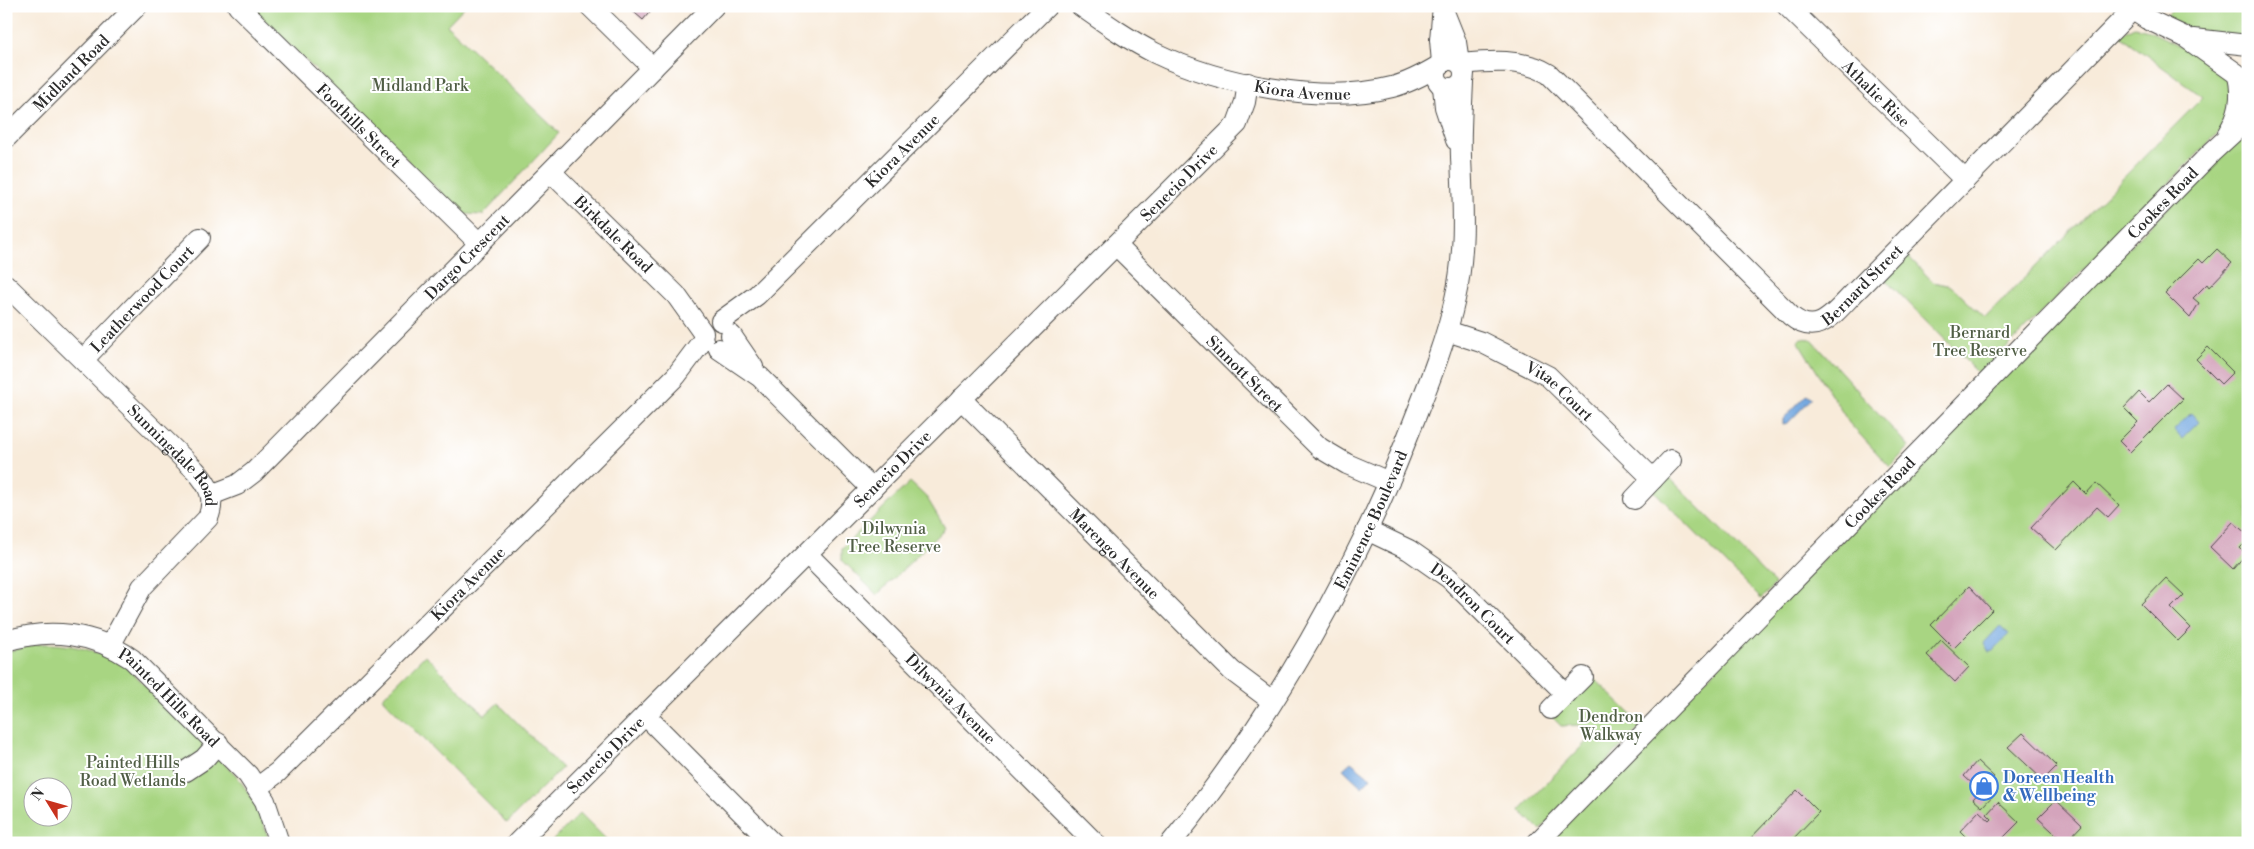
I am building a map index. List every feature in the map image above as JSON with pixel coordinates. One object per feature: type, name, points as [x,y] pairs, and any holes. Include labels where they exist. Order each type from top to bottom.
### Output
[{"type":"street","name":"Midland Road","points":[[6,138],[137,6]]},
{"type":"street","name":"Foothills Street","points":[[238,6],[480,244]]},
{"type":"street","points":[[590,6],[653,68]]},
{"type":"street","name":"Dargo Crescent","points":[[211,495],[237,485],[254,472],[714,6]]},
{"type":"street","name":"Kiora Avenue","points":[[257,788],[278,772],[1047,6]]},
{"type":"street","name":"Kiora Avenue","points":[[1081,6],[1129,39],[1184,66],[1248,83],[1300,92],[1362,92],[1393,87],[1424,88],[1442,86],[1452,89],[1455,69],[1420,76],[1393,87]]},
{"type":"street","name":"Athalie Rise","points":[[1787,6],[1965,180]]},
{"type":"street","name":"Eminence Boulevard","points":[[1171,843],[1234,758],[1272,701],[1328,606],[1389,482],[1447,331],[1455,299],[1463,236],[1464,196],[1455,69],[1440,40],[1443,8]]},
{"type":"street","points":[[2130,8],[2185,37],[2241,80]]},
{"type":"street","name":"Bernard Street","points":[[1455,69],[1483,62],[1509,63],[1530,65],[1552,77],[1787,312],[1805,326],[1820,323],[1828,317],[1965,180],[2130,8]]},
{"type":"street","points":[[2185,37],[2213,43],[2248,46]]},
{"type":"street","points":[[2241,80],[2239,58],[2248,46]]},
{"type":"street","name":"Cookes Road","points":[[2222,141],[2236,120],[2240,103],[2241,80]]},
{"type":"street","name":"Senecio Drive","points":[[517,843],[1237,124],[1245,102],[1248,83]]},
{"type":"street","name":"Eminence Boulevard","points":[[1442,86],[1446,107],[1461,156]]},
{"type":"street","name":"Cookes Road","points":[[1537,843],[2222,141],[2248,119]]},
{"type":"street","name":"Birkdale Road","points":[[551,172],[872,489]]},
{"type":"street","name":"Leatherwood Court","points":[[83,360],[200,238]]},
{"type":"street","name":"Sinnott Street","points":[[1116,245],[1320,448],[1347,464],[1389,482]]},
{"type":"street","name":"Sunningdale Road","points":[[6,285],[204,480],[211,495],[211,509],[208,518],[142,587],[110,646]]},
{"type":"street","name":"Vitae Court","points":[[1447,331],[1480,342],[1548,376],[1653,479]]},
{"type":"street","name":"Marengo Avenue","points":[[961,400],[1232,671],[1272,701]]},
{"type":"street","points":[[1634,499],[1672,460]]},
{"type":"street","name":"Dendron Court","points":[[1367,530],[1409,550],[1449,578],[1566,694]]},
{"type":"street","name":"Dilwynia Avenue","points":[[807,554],[1095,843]]},
{"type":"street","name":"Painted Hills Road","points":[[6,640],[57,633],[85,637],[110,646],[142,668],[218,743],[257,788],[272,816],[279,843]]},
{"type":"street","points":[[1551,709],[1583,677]]},
{"type":"street","points":[[645,715],[772,843]]},
{"type":"street","points":[[186,771],[204,758],[218,743]]},
{"type":"green space","name":"Midland Park","points":[[250,6],[465,6],[447,25],[559,133],[483,215],[463,214]]},
{"type":"green space","points":[[2175,6],[2248,6],[2248,39],[2202,33],[2164,18]]},
{"type":"green space","name":"Bernard Tree Reserve","points":[[2134,27],[2145,29],[2215,62],[2236,89],[2225,126],[1980,375],[1882,276],[1905,253],[1933,282],[1951,286],[1985,318],[2203,97],[2119,35]]},
{"type":"green space","points":[[2248,126],[2248,843],[1545,843]]},
{"type":"green space","points":[[1802,338],[1811,339],[1909,447],[1890,467],[1849,423],[1798,341]]},
{"type":"green space","points":[[1668,476],[1775,584],[1761,599],[1653,490]]},
{"type":"green space","name":"Dilwynia Tree Reserve","points":[[910,482],[927,498],[945,528],[877,595],[842,560],[842,548]]},
{"type":"green space","name":"Painted Hills Road Wetlands","points":[[37,644],[49,644],[73,646],[95,652],[128,668],[236,775],[257,805],[270,843],[6,843],[6,652]]},
{"type":"green space","points":[[425,655],[485,715],[498,703],[562,768],[507,823],[382,698]]},
{"type":"green space","name":"Dendron Walkway","points":[[1592,676],[1642,725],[1540,830],[1520,810],[1592,736],[1580,725],[1561,726],[1552,717]]},
{"type":"green space","points":[[580,813],[610,843],[550,843]]},
{"type":"water","points":[[1807,394],[1812,398],[1788,423],[1783,424],[1783,419]]},
{"type":"water","points":[[2191,413],[2199,422],[2182,439],[2174,430]]},
{"type":"water","points":[[2000,626],[2009,634],[1993,651],[1989,652],[1984,643]]},
{"type":"water","points":[[1351,762],[1371,778],[1362,787],[1343,769]]},
{"type":"building","points":[[627,6],[650,6],[653,8],[643,20]]},
{"type":"building","points":[[2217,249],[2232,263],[2209,287],[2207,284],[2193,298],[2199,303],[2190,318],[2165,293],[2199,259],[2203,263]]},
{"type":"building","points":[[2208,347],[2233,372],[2221,384],[2196,359]]},
{"type":"building","points":[[2167,384],[2183,399],[2130,452],[2119,441],[2138,422],[2124,408],[2139,392],[2149,402]]},
{"type":"building","points":[[2074,482],[2086,494],[2096,483],[2119,505],[2108,517],[2097,507],[2056,550],[2031,528]]},
{"type":"building","points":[[2233,522],[2248,535],[2248,540],[2240,548],[2246,554],[2233,569],[2210,547]]},
{"type":"building","points":[[2166,578],[2184,595],[2171,608],[2191,628],[2178,641],[2141,604]]},
{"type":"building","points":[[1969,586],[1992,610],[1954,648],[1931,625]]},
{"type":"building","points":[[1941,640],[1969,667],[1955,682],[1927,655]]},
{"type":"building","points":[[2023,733],[2057,766],[2043,780],[2008,747]]},
{"type":"building","name":"Doreen Health & Wellbeing","points":[[1977,761],[1994,777],[1989,782],[1998,790],[1982,807],[1973,799],[1980,791],[1964,776]]},
{"type":"building","points":[[1797,790],[1819,812],[1789,843],[1746,843]]},
{"type":"building","points":[[2056,800],[2082,825],[2065,843],[2038,818]]},
{"type":"building","points":[[1998,802],[2019,822],[1998,843],[1968,843],[1970,841],[1960,831],[1979,811],[1990,821],[1992,819],[1987,814]]},
{"type":"place","name":"Doreen Health & Wellbeing","points":[[1984,786]]}]
